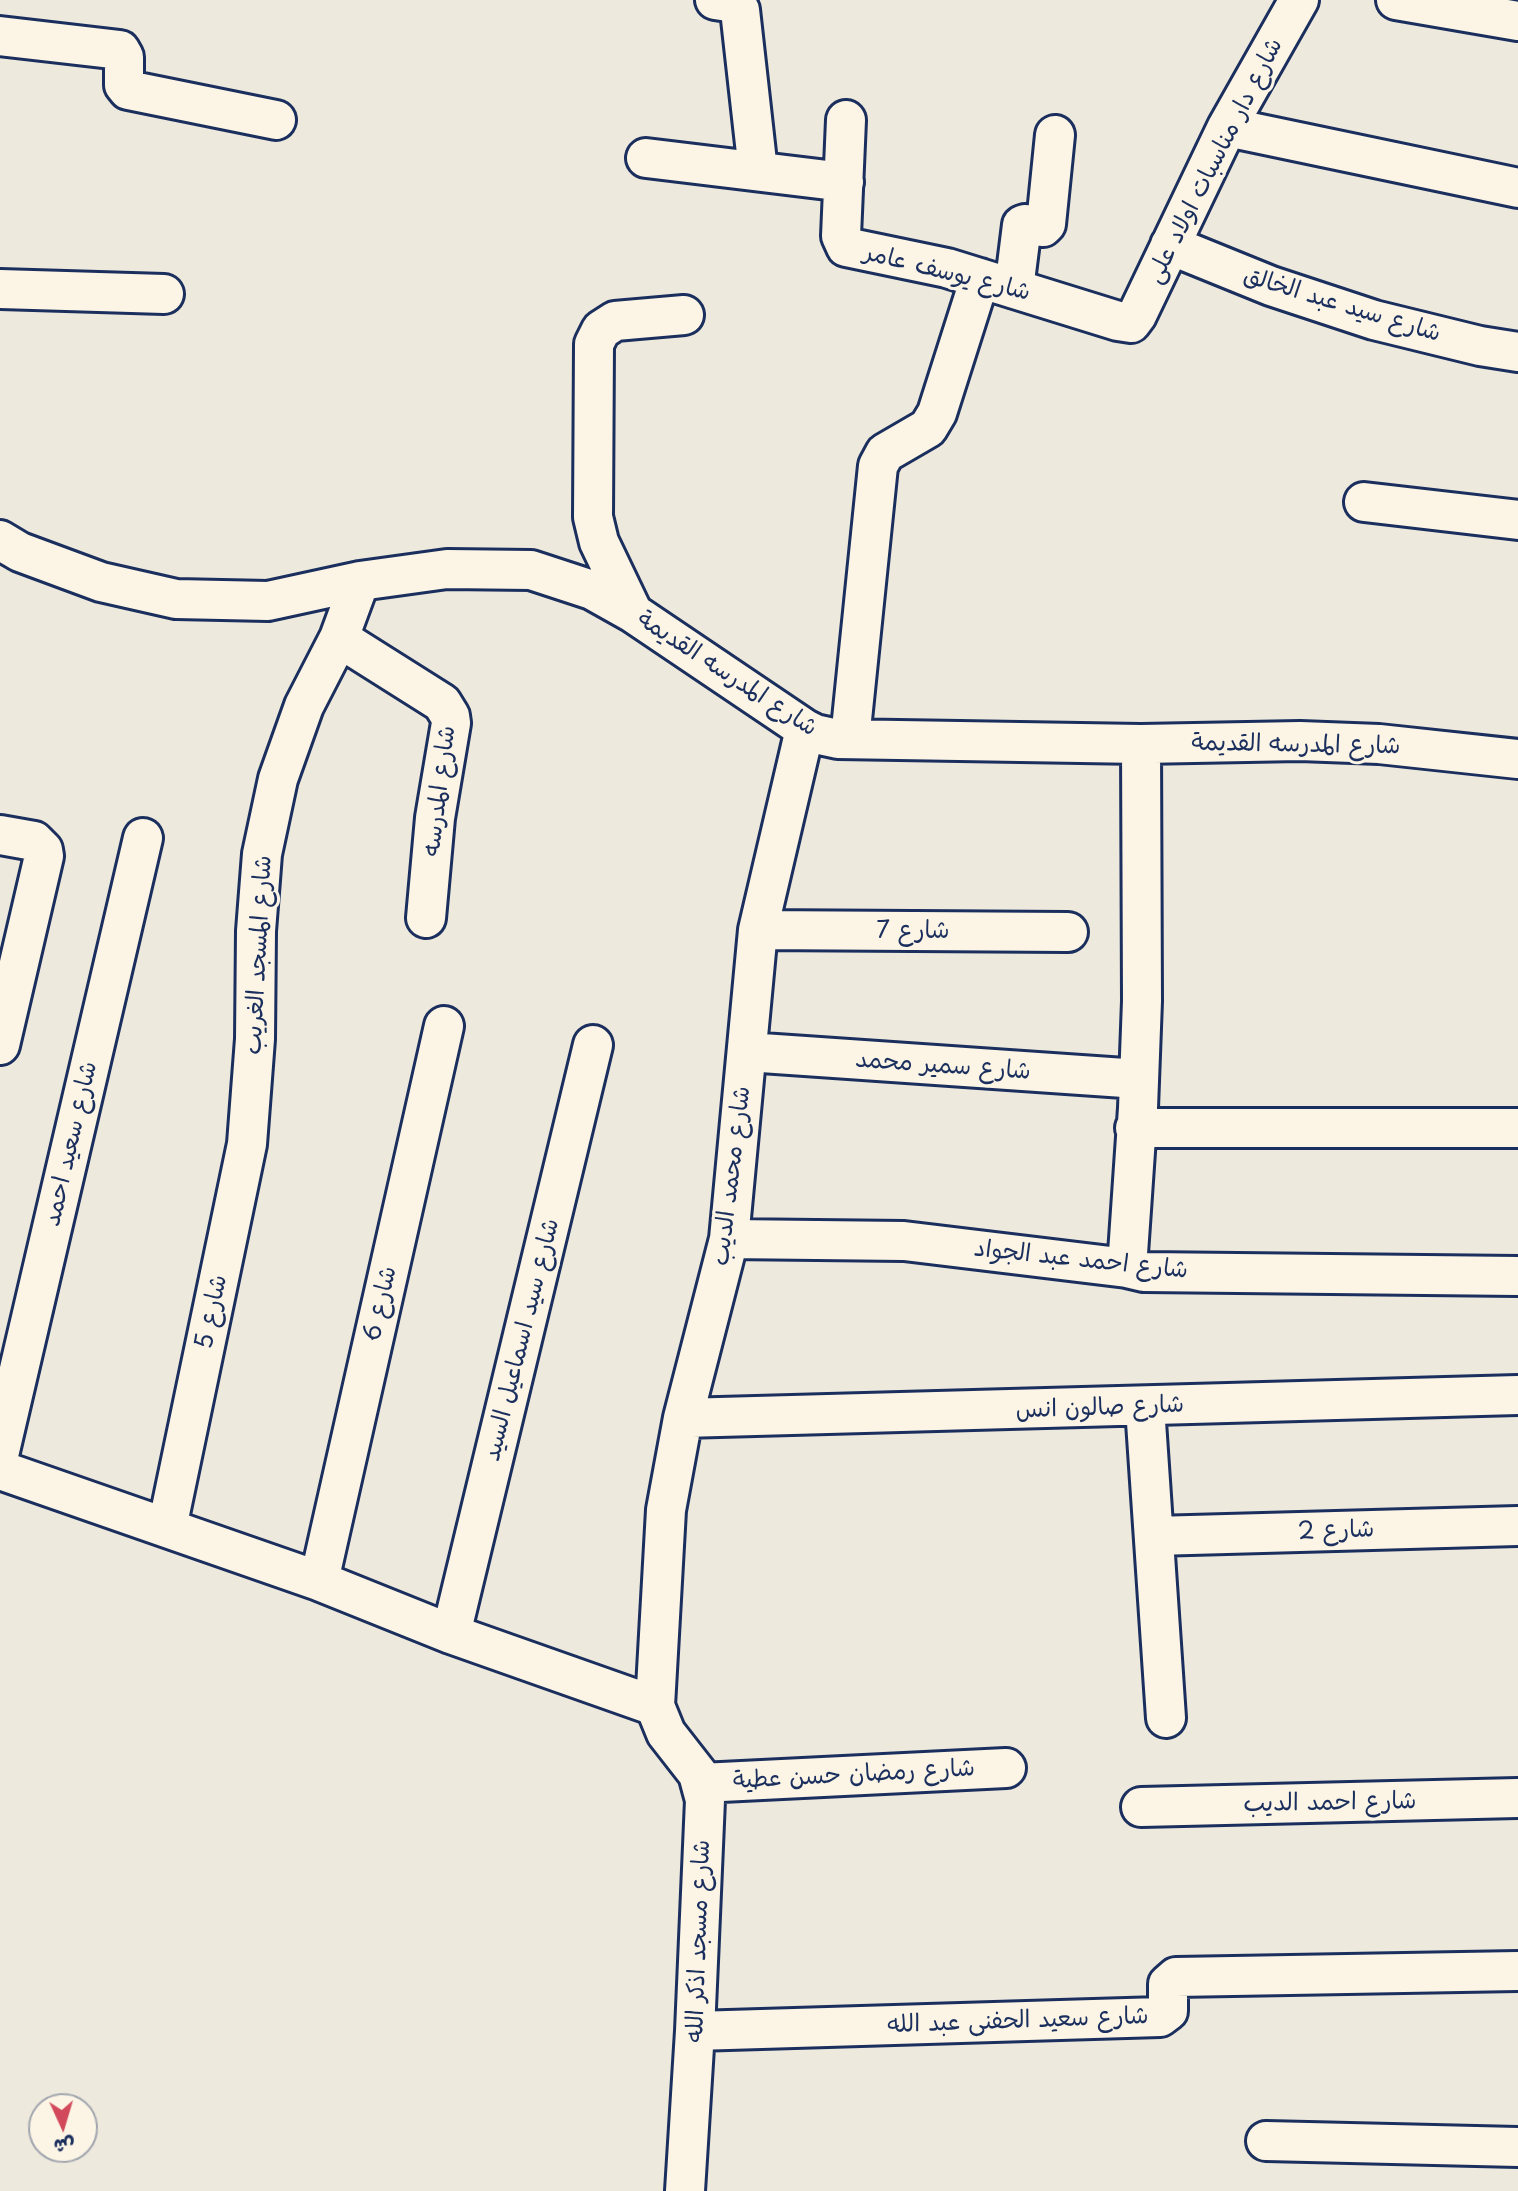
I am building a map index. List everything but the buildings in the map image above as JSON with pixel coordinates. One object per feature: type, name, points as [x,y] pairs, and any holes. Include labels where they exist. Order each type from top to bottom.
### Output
[{"type":"street","name":"شارع دار مناسبات اولاد على","points":[[1131,323],[1227,127],[1299,0]]},
{"type":"street","points":[[1395,0],[1518,21]]},
{"type":"street","points":[[728,7],[758,171]]},
{"type":"street","points":[[0,36],[120,50],[124,59],[124,85],[128,90],[276,120]]},
{"type":"street","name":"شارع يوسف عامر","points":[[846,120],[841,236],[846,247],[921,262],[1131,323]]},
{"type":"street","points":[[1227,127],[1518,188]]},
{"type":"street","points":[[850,739],[878,466],[885,453],[928,428],[937,413],[1022,225],[1046,225],[1055,135]]},
{"type":"street","points":[[646,158],[844,182]]},
{"type":"street","name":"شارع سيد عبد الخالق","points":[[1170,244],[1271,286],[1374,320],[1480,346],[1518,352]]},
{"type":"street","points":[[0,289],[164,294]]},
{"type":"street","points":[[633,613],[599,542],[593,517],[594,344],[601,330],[615,321],[684,315]]},
{"type":"street","points":[[1364,502],[1518,520]]},
{"type":"street","name":"شارع المدرسه القديمة","points":[[0,540],[20,552],[101,582],[176,599],[268,601],[360,581],[447,569],[531,570],[592,590],[633,613],[805,729],[827,737],[1141,744],[1314,741],[1407,747],[1518,760]]},
{"type":"street","name":"شارع المسجد الغريب","points":[[251,1095],[257,985],[256,931],[262,854],[278,779],[286,755],[304,706],[339,638],[360,581]]},
{"type":"street","name":"شارع المدرسه","points":[[339,638],[442,703],[450,716],[435,818],[426,918]]},
{"type":"street","name":"شارع محمد الديب","points":[[655,1706],[666,1510],[683,1418],[729,1239],[758,930],[805,729]]},
{"type":"street","points":[[1127,1268],[1139,1079],[1142,975],[1141,744]]},
{"type":"street","points":[[0,835],[34,841],[43,850],[44,856],[0,1045]]},
{"type":"street","name":"شارع سعيد احمد","points":[[0,1451],[143,838]]},
{"type":"street","name":"شارع 7","points":[[758,930],[1068,932]]},
{"type":"street","name":"شارع 6","points":[[318,1581],[444,1026]]},
{"type":"street","name":"شارع سيد اسماعيل السيد","points":[[451,1634],[593,1045]]},
{"type":"street","name":"شارع سمير محمد","points":[[747,1052],[1139,1079]]},
{"type":"street","name":"شارع 5","points":[[167,1528],[247,1144],[251,1095]]},
{"type":"street","points":[[1135,1128],[1518,1128]]},
{"type":"street","name":"شارع احمد عبد الجواد","points":[[729,1239],[904,1241],[1152,1272],[1518,1276]]},
{"type":"street","name":"شارع صالون انس","points":[[683,1418],[1518,1395]]},
{"type":"street","points":[[1145,1407],[1166,1718]]},
{"type":"street","points":[[0,1470],[318,1581],[451,1634],[655,1706]]},
{"type":"street","name":"شارع 2","points":[[1154,1536],[1518,1527]]},
{"type":"street","name":"شارع مسجد اذكر الله","points":[[655,1706],[666,1733],[693,1765],[705,1800],[685,2191]]},
{"type":"street","name":"شارع رمضان حسن عطية","points":[[701,1783],[1006,1768]]},
{"type":"street","name":"شارع احمد الديب","points":[[1141,1807],[1518,1798]]},
{"type":"street","name":"شارع سعيد الحفنى عبد الله","points":[[695,2031],[1160,2017],[1168,2011],[1168,1984],[1176,1977],[1518,1971]]},
{"type":"street","points":[[1266,2141],[1518,2147]]}]
